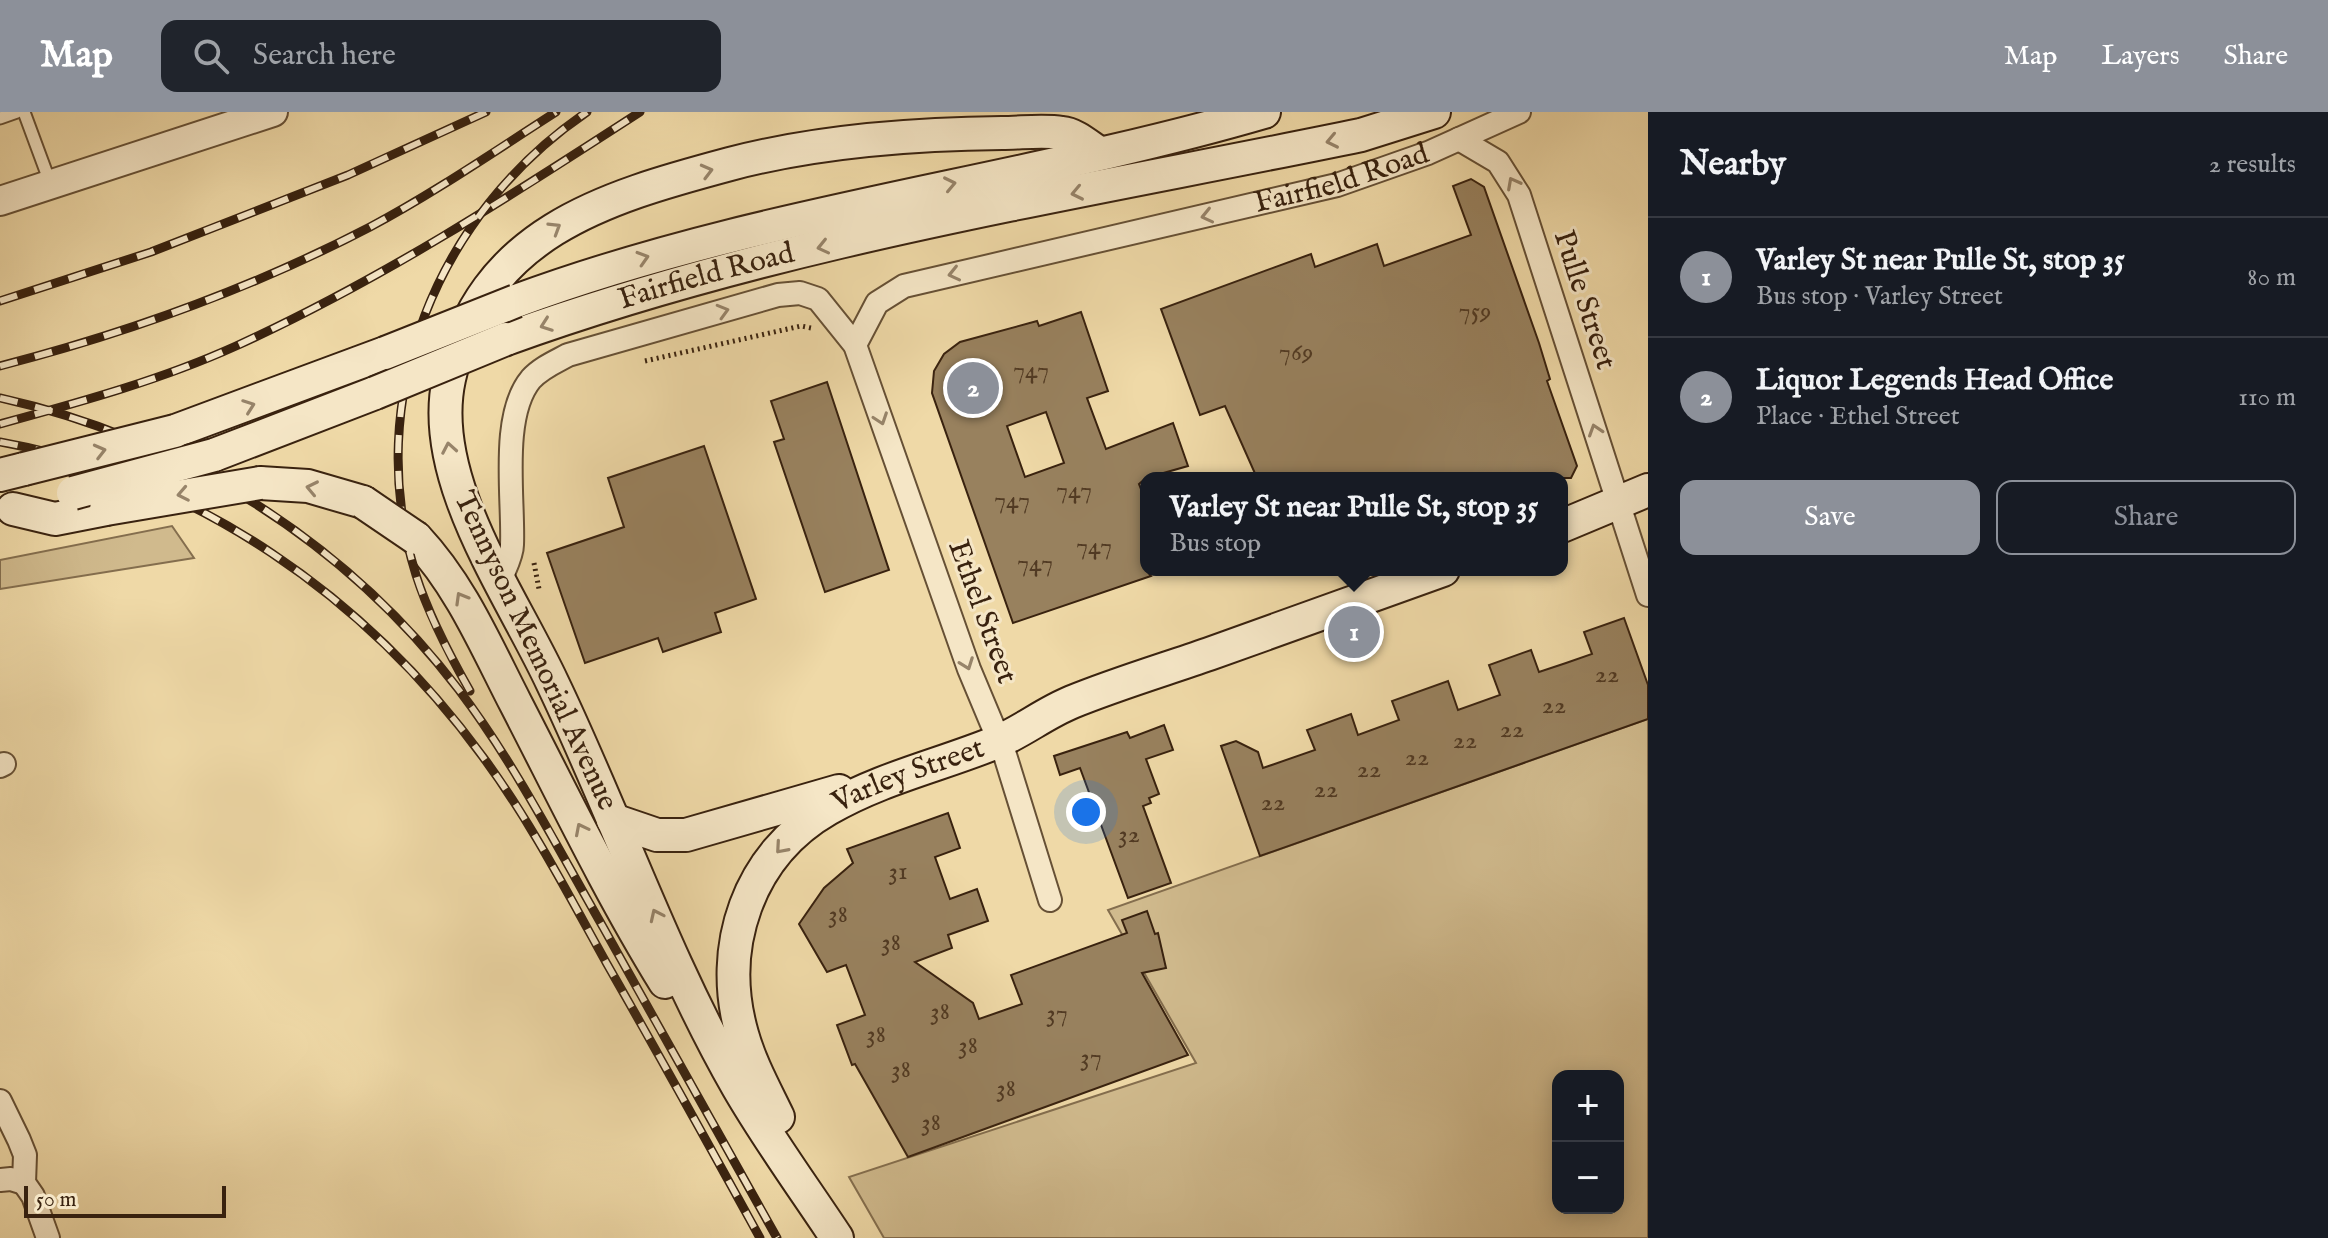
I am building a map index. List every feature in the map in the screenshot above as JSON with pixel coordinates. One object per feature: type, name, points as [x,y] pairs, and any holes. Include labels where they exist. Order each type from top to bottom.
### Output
[{"type":"main road","name":"Fairfield Road","points":[[12,472],[175,431],[516,301],[634,260],[724,236],[1099,153],[1264,112]]},
{"type":"main road","name":"Fairfield Road","points":[[6,510],[214,455],[506,339],[619,300],[731,268],[898,230],[1361,135],[1434,112]]},
{"type":"main road","name":"Tennyson Memorial Avenue","points":[[837,1238],[738,1086],[613,820],[552,681],[500,581],[459,488],[447,437],[446,395],[458,346],[482,295],[511,260],[561,224],[638,189],[758,157],[926,134],[1066,132],[1099,153]]},
{"type":"main road","points":[[6,510],[55,519],[260,483],[308,486],[363,502],[416,538],[436,560],[465,604],[589,845],[664,979],[738,1086]]},
{"type":"main road","points":[[1568,524],[1648,490]]},
{"type":"main road","name":"Varley Street","points":[[837,1238],[754,1067],[734,998],[731,960],[741,916],[754,886],[780,847],[828,809],[893,778],[999,741],[1069,703],[1426,576]]},
{"type":"main road","points":[[613,820],[657,835],[686,835],[893,778]]},
{"type":"street","points":[[0,201],[273,112]]},
{"type":"street","name":"Fairfield Road","points":[[500,581],[512,547],[509,510],[517,408],[529,382],[538,372],[568,355],[790,293],[818,299],[855,345],[877,303],[904,286],[1337,185],[1459,139],[1519,112]]},
{"type":"street","name":"Pulle Street","points":[[1459,139],[1498,162],[1519,195],[1648,595]]},
{"type":"street","name":"Ethel Street","points":[[855,345],[969,669],[999,741],[1050,900]]},
{"type":"street","points":[[2,1108],[25,1155],[24,1183],[33,1196],[48,1238]]},
{"type":"street","points":[[0,1180],[24,1183]]},
{"type":"lane","points":[[0,118],[17,112]]},
{"type":"lane","points":[[24,112],[51,186]]},
{"type":"path","points":[[639,362],[801,326],[821,332]]},
{"type":"path","points":[[535,551],[533,560],[543,602]]},
{"type":"shaded area","points":[[172,526],[194,558],[0,589],[0,560]]},
{"type":"shaded area","points":[[1648,719],[1648,1238],[884,1238],[849,1177],[1196,1063],[1108,910]]},
{"type":"building","points":[[1471,179],[1484,187],[1539,343],[1550,379],[1547,381],[1577,466],[1571,478],[1568,478],[1568,472],[1254,472],[1225,406],[1200,415],[1161,309],[1311,254],[1315,267],[1377,244],[1384,266],[1471,235],[1453,186]]},
{"type":"building","points":[[1081,312],[1108,391],[1087,398],[1106,449],[1173,423],[1188,466],[1167,472],[1140,472],[1140,576],[1151,576],[1013,623],[932,393],[934,371],[944,354],[960,342],[1037,321],[1039,326]],"holes":[[[1046,412],[1064,463],[1025,477],[1007,426]]]},
{"type":"building","points":[[827,382],[889,570],[825,592],[774,442],[784,439],[771,401]]},
{"type":"building","points":[[704,446],[756,599],[715,613],[721,632],[663,652],[658,638],[585,663],[547,553],[624,527],[608,478]]},
{"type":"building","points":[[1624,618],[1648,685],[1648,719],[1260,856],[1221,746],[1236,741],[1258,752],[1263,768],[1315,750],[1307,730],[1351,714],[1358,735],[1399,720],[1392,701],[1448,681],[1458,710],[1500,695],[1489,665],[1531,650],[1539,672],[1592,654],[1584,632]]},
{"type":"building","points":[[1164,725],[1173,750],[1146,759],[1159,794],[1149,798],[1151,803],[1143,806],[1171,883],[1128,898],[1080,768],[1060,775],[1054,756],[1127,732],[1130,738]]},
{"type":"building","points":[[948,813],[960,848],[935,857],[950,899],[977,889],[988,921],[948,935],[952,948],[915,962],[973,1003],[979,1019],[1022,1004],[1011,975],[1127,933],[1122,920],[1147,911],[1155,934],[1158,933],[1166,968],[1142,973],[1188,1055],[908,1157],[855,1064],[852,1065],[837,1025],[865,1015],[846,965],[827,972],[799,924],[824,888],[853,863],[847,849]]},
{"type":"railway","points":[[0,301],[151,252],[348,175],[486,112]]},
{"type":"railway","points":[[0,366],[142,324],[281,270],[394,214],[556,112]]},
{"type":"railway","points":[[470,691],[421,590],[401,509],[398,443],[406,378],[425,316],[452,257],[489,203],[534,154],[587,112]]},
{"type":"railway","points":[[0,424],[149,380],[236,346],[289,321],[392,266],[640,112]]},
{"type":"railway","points":[[0,398],[67,416],[132,440],[195,469],[255,504],[312,543],[365,588],[414,637],[459,690],[517,776],[777,1238]]},
{"type":"railway","points":[[0,442],[72,459],[142,484],[208,515],[272,553],[331,597],[386,646],[437,699],[483,757],[533,833],[760,1238]]},
{"type":"place","name":"Liquor Legends Head Office","points":[[973,388]]},
{"type":"place","name":"Varley St near Pulle St, stop 35","points":[[1354,632]]}]
